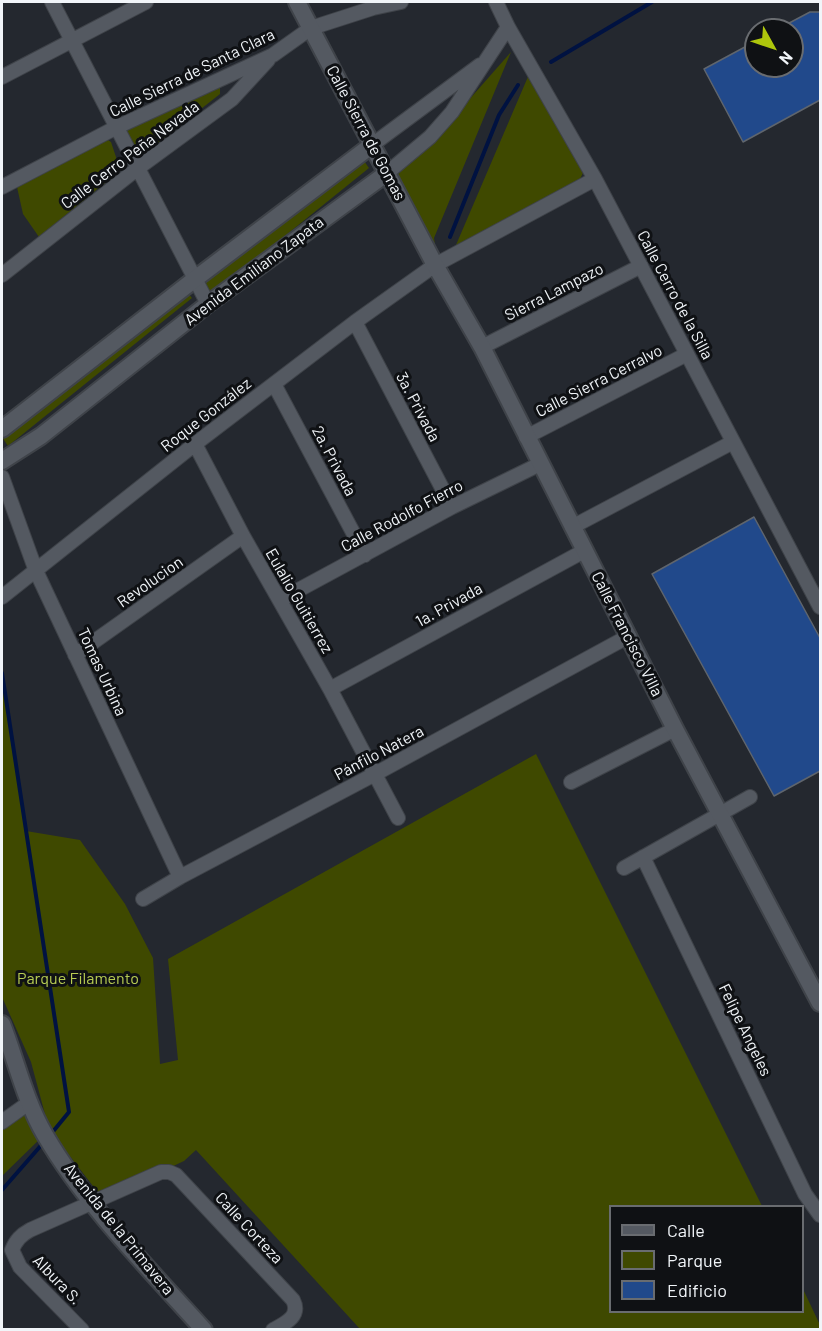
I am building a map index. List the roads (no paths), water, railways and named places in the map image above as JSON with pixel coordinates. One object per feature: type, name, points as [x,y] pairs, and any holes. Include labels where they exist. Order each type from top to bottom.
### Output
[{"type":"street","points":[[52,2],[208,304]]},
{"type":"street","points":[[2,76],[146,2]]},
{"type":"street","name":"Calle Sierra de Gomas","points":[[297,2],[435,265]]},
{"type":"street","name":"Calle Sierra de Santa Clara","points":[[2,187],[117,127],[273,55],[311,28],[373,8],[401,2]]},
{"type":"street","name":"Calle Cerro de la Silla","points":[[496,2],[595,179],[820,607]]},
{"type":"street","name":"Avenida Emiliano Zapata","points":[[2,461],[41,435],[208,304],[387,173],[430,137],[452,112],[508,27]]},
{"type":"street","name":"Calle Cerro Peña Nevada","points":[[2,275],[138,168],[232,99],[273,55]]},
{"type":"street","name":"Avenida Emiliano Zapata","points":[[2,429],[195,279],[487,60]]},
{"type":"street","name":"Roque González","points":[[2,597],[195,444],[355,322],[435,265],[595,179]]},
{"type":"street","name":"Calle Francisco Villa","points":[[435,265],[482,347],[675,729],[820,1003]]},
{"type":"street","name":"Sierra Lampazo","points":[[482,347],[641,266]]},
{"type":"street","name":"3a. Privada","points":[[355,322],[452,507]]},
{"type":"street","name":"Calle Sierra Cerralvo","points":[[526,436],[687,354]]},
{"type":"street","name":"2a. Privada","points":[[274,384],[365,555]]},
{"type":"street","points":[[572,527],[733,442]]},
{"type":"street","name":"Eulalio Guitierrez","points":[[195,444],[243,536],[330,689],[398,819]]},
{"type":"street","name":"Calle Rodolfo Fierro","points":[[280,600],[452,507],[540,464]]},
{"type":"street","name":"Tomas Urbina","points":[[2,477],[36,572],[180,877]]},
{"type":"street","name":"Revolucion","points":[[75,655],[243,536]]},
{"type":"street","name":"1a. Privada","points":[[330,689],[584,551]]},
{"type":"street","name":"Pánfilo Natera","points":[[143,899],[629,636]]},
{"type":"street","points":[[570,782],[675,729]]},
{"type":"street","points":[[624,868],[750,797]]},
{"type":"street","name":"Felipe Angeles","points":[[643,857],[806,1194],[820,1215]]},
{"type":"street","name":"Avenida de la Primavera","points":[[2,1028],[30,1102],[45,1134],[65,1164],[93,1203],[204,1329]]},
{"type":"street","points":[[2,1122],[30,1102]]},
{"type":"street","name":"Calle Corteza","points":[[93,1203],[161,1172],[177,1175],[287,1293],[296,1306],[291,1319],[273,1329]]},
{"type":"street","name":"Albura S.","points":[[82,1329],[20,1267],[12,1250],[21,1236],[93,1203]]},
{"type":"waterway","points":[[551,62],[652,2]]},
{"type":"waterway","points":[[450,237],[499,115],[518,85]]},
{"type":"waterway","points":[[2,673],[69,1112],[51,1134]]},
{"type":"waterway","points":[[2,1190],[44,1142]]},
{"type":"park label","name":"Parque Filamento","points":[[78,979]]}]
